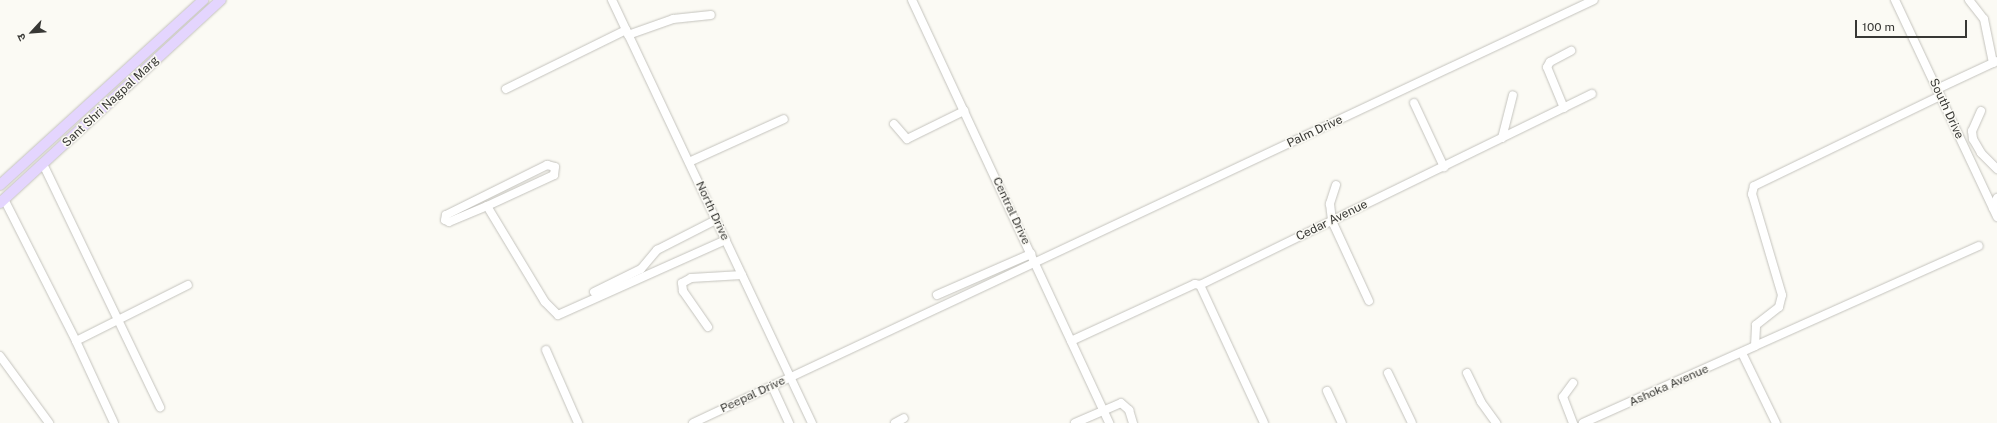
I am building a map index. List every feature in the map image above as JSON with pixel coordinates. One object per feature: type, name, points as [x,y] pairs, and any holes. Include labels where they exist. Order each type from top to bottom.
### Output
[{"type":"main road","name":"Sant Shri Nagpal Marg","points":[[0,185],[203,0]]},
{"type":"main road","name":"Sant Shri Nagpal Marg","points":[[2,201],[221,0]]},
{"type":"main road","points":[[51,140],[59,140],[60,149]]},
{"type":"street","name":"North Drive","points":[[612,0],[812,423]]},
{"type":"street","name":"Central Drive","points":[[912,0],[1109,423]]},
{"type":"street","name":"Palm Drive","points":[[791,377],[1594,0]]},
{"type":"street","name":"South Drive","points":[[1895,0],[1997,217]]},
{"type":"street","points":[[1754,346],[1756,325],[1779,307],[1782,295],[1752,194],[1754,186],[1995,62],[1984,19],[1969,0]]},
{"type":"street","points":[[506,89],[627,32],[673,19],[711,15]]},
{"type":"street","points":[[1564,108],[1547,67],[1550,62],[1571,51]]},
{"type":"street","name":"Cedar Avenue","points":[[1071,341],[1195,284],[1200,285],[1592,94]]},
{"type":"street","points":[[1502,138],[1513,95]]},
{"type":"street","points":[[1414,103],[1444,167]]},
{"type":"street","points":[[894,124],[906,139],[964,111]]},
{"type":"street","points":[[1981,112],[1972,131],[1973,139],[1981,154],[1997,169]]},
{"type":"street","points":[[689,162],[784,119]]},
{"type":"street","points":[[43,164],[160,407]]},
{"type":"street","points":[[547,165],[555,167],[554,175],[487,206],[449,222],[444,216],[547,165]]},
{"type":"street","points":[[1336,184],[1330,204],[1332,221],[1369,301]]},
{"type":"street","points":[[1993,208],[1997,198]]},
{"type":"street","points":[[2,201],[76,341],[114,423]]},
{"type":"street","points":[[487,206],[545,302],[558,315],[726,240]]},
{"type":"street","points":[[594,292],[641,269],[657,250],[716,220]]},
{"type":"street","name":"Ashoka Avenue","points":[[1584,423],[1979,246]]},
{"type":"street","points":[[937,295],[1030,254]]},
{"type":"street","points":[[708,327],[683,291],[682,282],[691,278],[742,275]]},
{"type":"street","points":[[76,341],[188,285]]},
{"type":"street","points":[[1200,285],[1264,423]]},
{"type":"street","points":[[546,350],[578,423]]},
{"type":"street","points":[[1742,353],[1776,423]]},
{"type":"street","points":[[0,356],[49,423]]},
{"type":"street","points":[[1388,373],[1412,423]]},
{"type":"street","points":[[1467,373],[1481,402],[1496,423]]},
{"type":"street","name":"Peepal Drive","points":[[693,423],[791,377]]},
{"type":"street","points":[[1573,384],[1563,397],[1573,423]]},
{"type":"street","points":[[772,386],[788,423]]},
{"type":"street","points":[[1327,391],[1342,423]]},
{"type":"street","points":[[1075,423],[1121,402],[1129,410],[1134,423]]},
{"type":"street","points":[[895,423],[904,418]]}]
